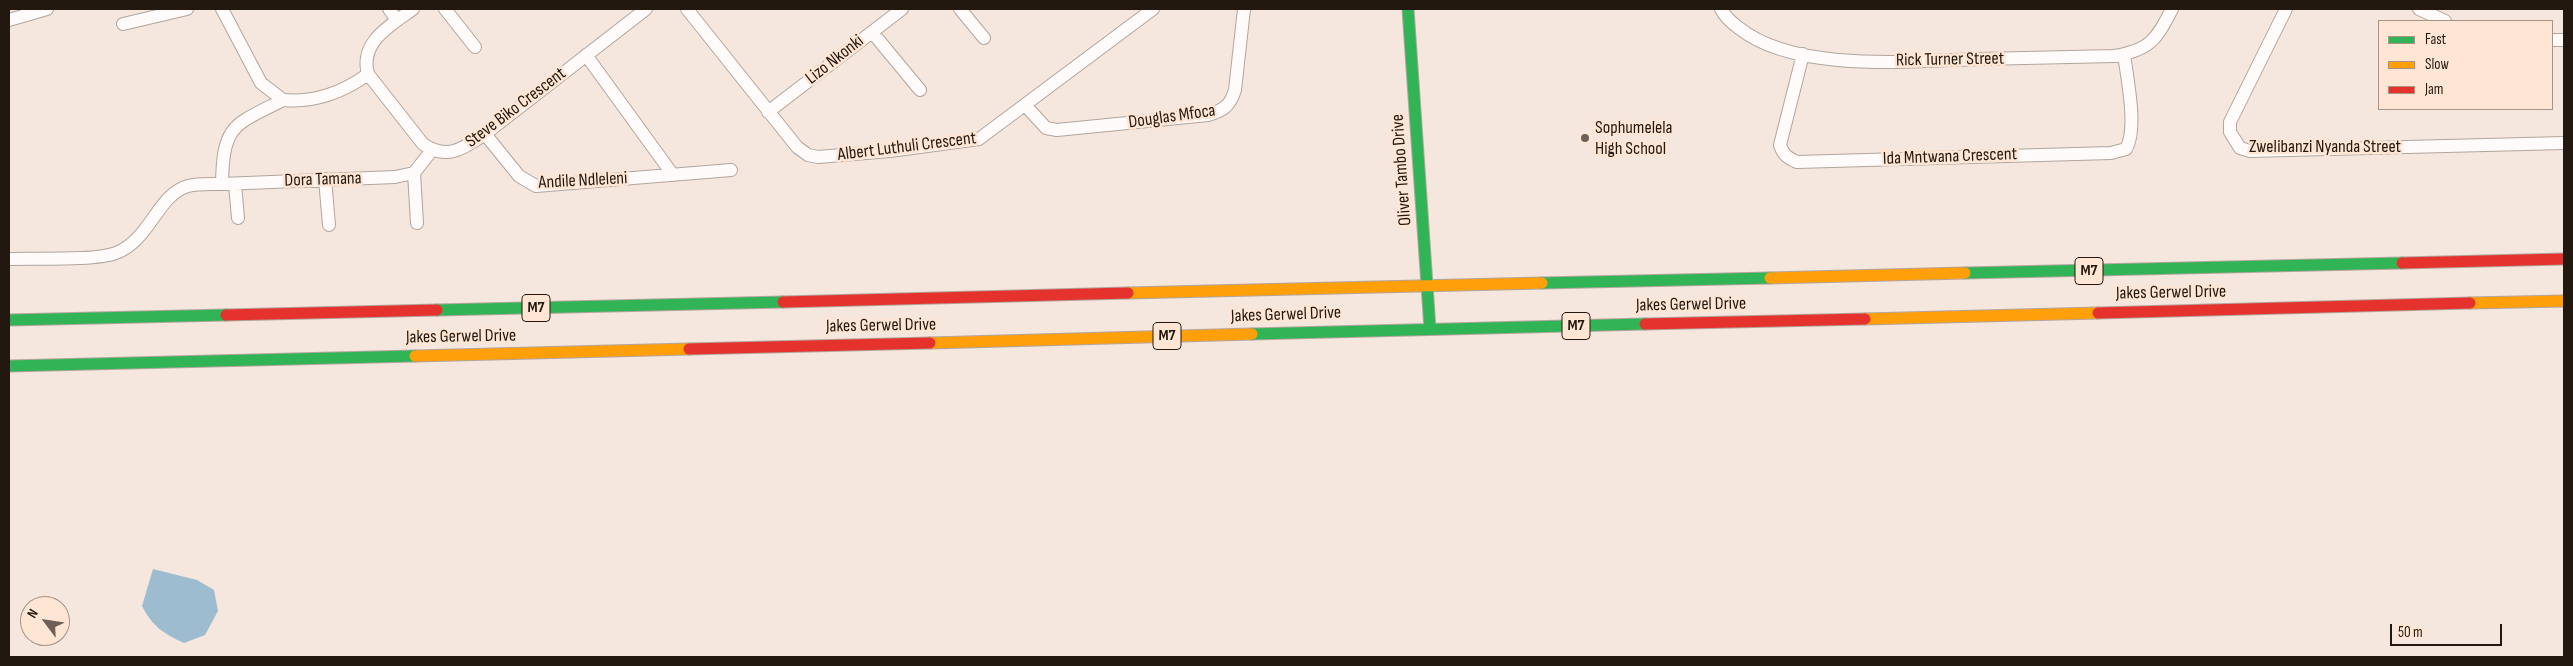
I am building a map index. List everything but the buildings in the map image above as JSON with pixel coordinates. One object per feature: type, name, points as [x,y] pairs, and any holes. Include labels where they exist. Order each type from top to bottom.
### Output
[{"type":"main road","name":"Oliver Tambo Drive","points":[[1408,9],[1430,329]]},
{"type":"main road","name":"Jakes Gerwel Drive","points":[[9,320],[1427,284],[1654,281],[2564,259]]},
{"type":"main road","name":"Jakes Gerwel Drive","points":[[9,366],[2564,301]]},
{"type":"street","points":[[9,20],[47,9]]},
{"type":"street","points":[[123,24],[187,9]]},
{"type":"street","points":[[222,9],[261,83],[283,100]]},
{"type":"street","points":[[389,9],[397,20]]},
{"type":"street","points":[[413,9],[376,37],[370,46],[366,66],[368,74],[415,135],[432,150],[414,173],[417,222]]},
{"type":"street","points":[[445,9],[475,48]]},
{"type":"street","name":"Steve Biko Crescent","points":[[432,150],[451,153],[461,150],[485,134],[646,9]]},
{"type":"street","name":"Albert Luthuli Crescent","points":[[687,9],[768,112],[802,151],[812,156],[826,157],[979,139],[1153,9]]},
{"type":"street","name":"Lizo Nkonki","points":[[768,112],[902,9]]},
{"type":"street","points":[[960,9],[984,38]]},
{"type":"street","name":"Douglas Mfoca","points":[[1025,105],[1046,128],[1057,130],[1208,115],[1224,110],[1232,100],[1235,90],[1244,9]]},
{"type":"street","name":"Rick Turner Street","points":[[1721,9],[1730,21],[1747,34],[1782,50],[1834,60],[1886,61],[2124,54],[2136,52],[2148,46],[2160,31],[2172,9]]},
{"type":"street","name":"Zwelibanzi Nyanda Street","points":[[2286,9],[2230,122],[2230,132],[2240,148],[2250,151],[2564,143]]},
{"type":"street","points":[[2419,9],[2443,20]]},
{"type":"street","points":[[872,32],[920,90]]},
{"type":"street","name":"Ida Mntwana Crescent","points":[[1803,54],[1780,145],[1782,152],[1789,159],[1797,162],[2111,153],[2126,150],[2130,143],[2132,127],[2124,54]]},
{"type":"street","points":[[586,56],[673,175]]},
{"type":"street","points":[[238,218],[223,163],[229,136],[239,122],[283,100],[317,98],[355,84],[368,74]]},
{"type":"street","name":"Andile Ndleleni","points":[[485,134],[519,176],[536,186],[731,170]]},
{"type":"street","name":"Dora Tamana","points":[[9,258],[100,257],[116,253],[140,236],[170,196],[180,189],[196,184],[395,177],[414,173]]},
{"type":"street","points":[[325,179],[328,225]]},
{"type":"water","points":[[153,569],[197,580],[214,590],[218,611],[205,635],[184,643],[165,633],[150,619],[142,606]]},
{"type":"traffic: fast","points":[[1408,9],[1430,329]]},
{"type":"traffic: fast","points":[[1965,273],[2402,263]]},
{"type":"traffic: fast","points":[[1542,283],[1770,278]]},
{"type":"traffic: fast","points":[[437,310],[783,302]]},
{"type":"traffic: fast","points":[[9,320],[226,315]]},
{"type":"traffic: fast","points":[[1252,334],[1645,324]]},
{"type":"traffic: fast","points":[[9,366],[415,356]]},
{"type":"traffic: slow","points":[[1770,278],[1965,273]]},
{"type":"traffic: slow","points":[[1128,293],[1542,283]]},
{"type":"traffic: slow","points":[[2470,303],[2564,301]]},
{"type":"traffic: slow","points":[[1865,319],[2098,313]]},
{"type":"traffic: slow","points":[[930,343],[1252,334]]},
{"type":"traffic: slow","points":[[415,356],[689,349]]},
{"type":"traffic: jam","points":[[2402,263],[2564,259]]},
{"type":"traffic: jam","points":[[783,302],[1128,293]]},
{"type":"traffic: jam","points":[[2098,313],[2470,303]]},
{"type":"traffic: jam","points":[[226,315],[437,310]]},
{"type":"traffic: jam","points":[[1645,324],[1865,319]]},
{"type":"traffic: jam","points":[[689,349],[930,343]]},
{"type":"place","name":"Sophumelela High School","points":[[1585,138]]}]
